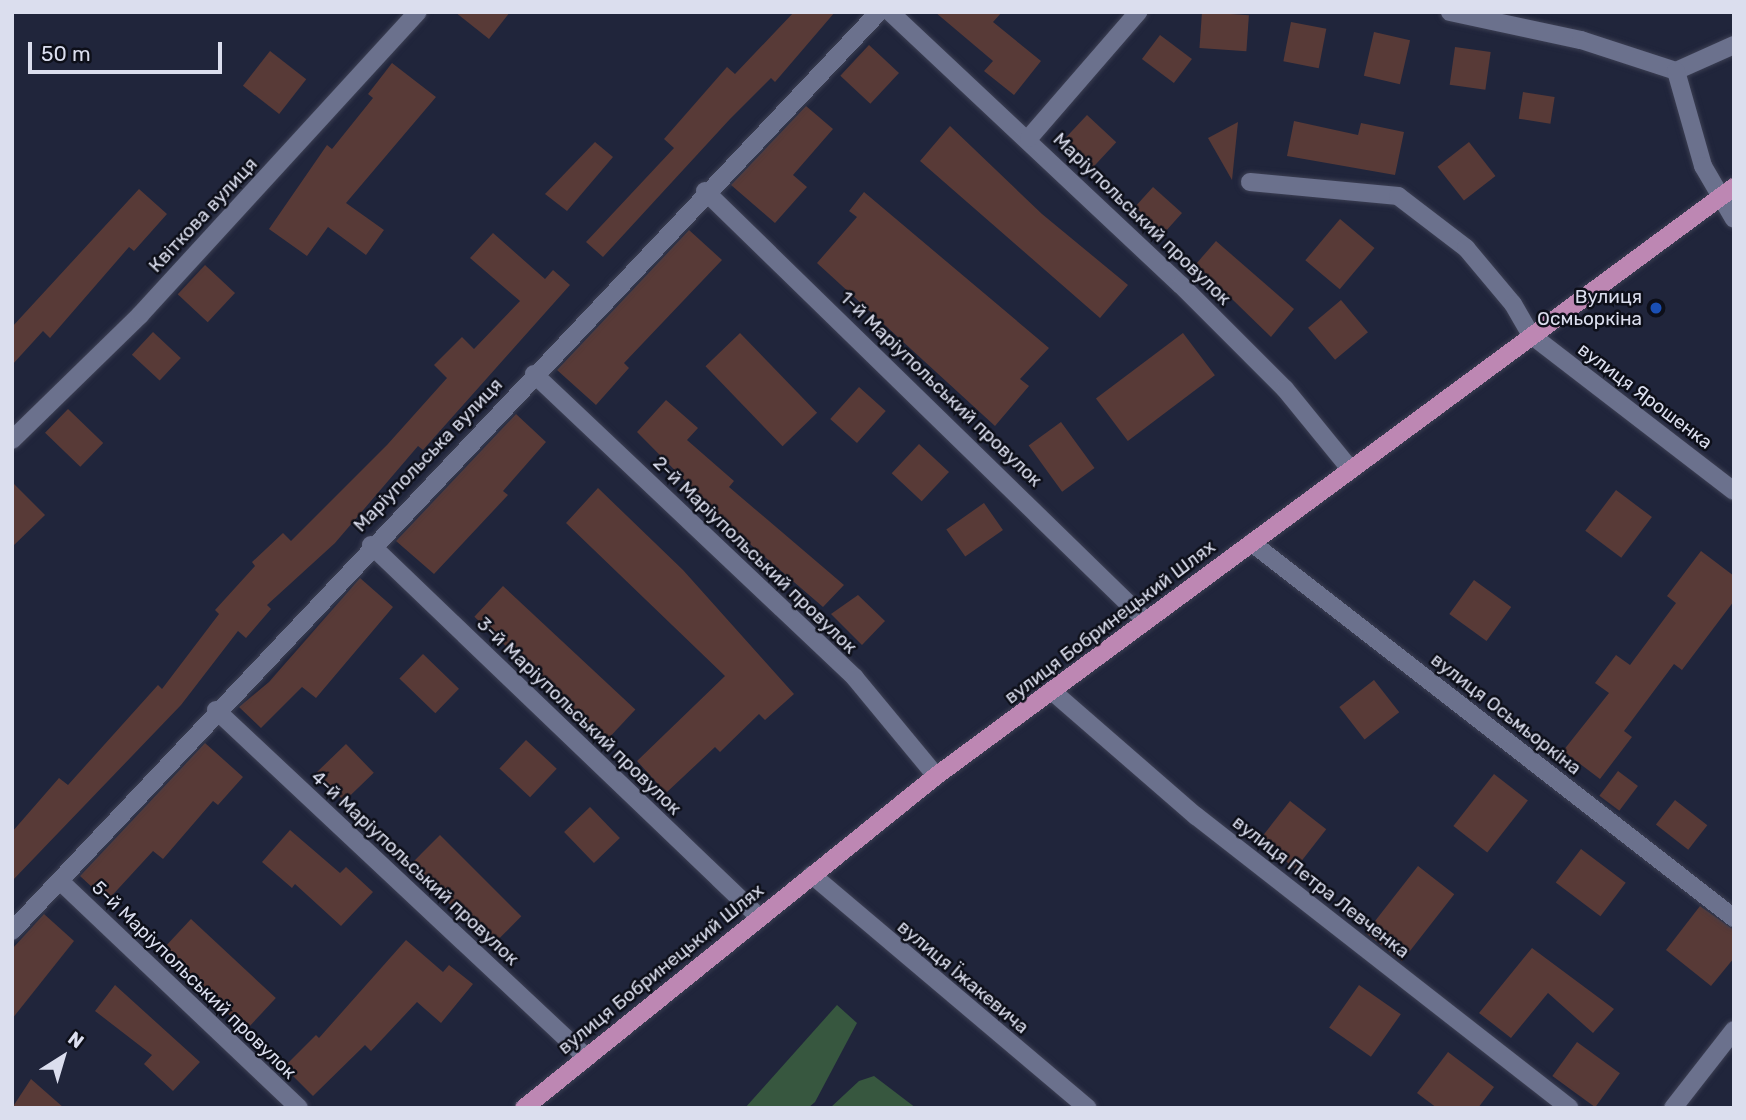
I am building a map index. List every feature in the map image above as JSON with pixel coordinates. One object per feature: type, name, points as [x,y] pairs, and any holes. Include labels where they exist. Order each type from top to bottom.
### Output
[{"type":"main road","name":"вулиця Бобринецький Шлях","points":[[524,1108],[585,1056],[936,776],[1351,470],[1530,334],[1734,187]]},
{"type":"street","name":"Квіткова вулиця","points":[[12,440],[140,315],[418,12]]},
{"type":"street","name":"Маріупольська вулиця","points":[[12,931],[61,882],[215,710],[705,191],[879,12]]},
{"type":"street","name":"Маріупольський провулок","points":[[890,12],[1029,138],[1285,389],[1351,470]]},
{"type":"street","points":[[1029,138],[1138,12]]},
{"type":"street","points":[[1450,12],[1581,40],[1676,71],[1734,45]]},
{"type":"street","points":[[1676,71],[1692,136],[1718,198],[1734,219]]},
{"type":"street","points":[[1250,182],[1398,196],[1466,248],[1513,304],[1530,334]]},
{"type":"street","name":"1-й Маріупольський провулок","points":[[705,191],[1145,620]]},
{"type":"street","name":"вулиця Ярошенка","points":[[1530,334],[1734,491]]},
{"type":"street","name":"2-й Маріупольський провулок","points":[[534,374],[855,678],[936,776]]},
{"type":"street","name":"вулиця Осьмьоркіна","points":[[1252,543],[1734,918]]},
{"type":"street","name":"3-й Маріупольський провулок","points":[[371,545],[759,917]]},
{"type":"street","name":"вулиця Петра Левченка","points":[[1052,691],[1196,816],[1570,1108]]},
{"type":"street","name":"4-й Маріупольський провулок","points":[[215,710],[585,1056]]},
{"type":"street","name":"вулиця Їжакевича","points":[[812,875],[1088,1108]]},
{"type":"street","name":"5-й Маріупольський провулок","points":[[61,882],[299,1108]]},
{"type":"street","points":[[1672,1108],[1734,1030]]},
{"type":"green space","points":[[837,1005],[857,1023],[815,1102],[808,1108],[745,1108]]},
{"type":"green space","points":[[874,1076],[916,1108],[830,1108],[859,1081]]},
{"type":"building","points":[[455,12],[510,12],[489,39]]},
{"type":"building","points":[[794,12],[835,12],[775,82],[771,78],[730,119],[603,257],[586,242],[674,148],[664,139],[727,67],[735,74]]},
{"type":"building","points":[[935,12],[1002,12],[993,22],[1041,61],[1014,95],[984,71],[993,61]]},
{"type":"building","points":[[1202,12],[1249,15],[1246,51],[1199,48]]},
{"type":"building","points":[[1291,22],[1326,29],[1319,68],[1283,61]]},
{"type":"building","points":[[1374,32],[1410,40],[1400,84],[1364,76]]},
{"type":"building","points":[[1160,35],[1192,59],[1174,83],[1142,59]]},
{"type":"building","points":[[869,45],[899,73],[870,104],[840,76]]},
{"type":"building","points":[[1455,47],[1491,52],[1485,90],[1450,85]]},
{"type":"building","points":[[270,51],[306,79],[279,114],[243,86]]},
{"type":"building","points":[[392,63],[436,97],[346,203],[384,230],[366,255],[328,227],[307,256],[269,229],[327,145],[332,149],[373,98],[368,94]]},
{"type":"building","points":[[1523,92],[1555,97],[1550,124],[1519,119]]},
{"type":"building","points":[[806,106],[833,129],[793,175],[807,187],[775,223],[731,185]]},
{"type":"building","points":[[1087,115],[1116,142],[1093,167],[1064,140]]},
{"type":"building","points":[[1294,121],[1358,135],[1361,123],[1404,132],[1395,175],[1287,156]]},
{"type":"building","points":[[1238,122],[1232,180],[1208,138]]},
{"type":"building","points":[[950,126],[1042,214],[1128,285],[1100,318],[920,161]]},
{"type":"building","points":[[595,142],[613,157],[567,211],[545,194]]},
{"type":"building","points":[[1469,142],[1495,176],[1464,201],[1437,167]]},
{"type":"building","points":[[1153,187],[1182,213],[1164,233],[1135,207]]},
{"type":"building","points":[[139,189],[167,214],[134,251],[129,247],[50,338],[43,331],[12,365],[12,327]]},
{"type":"building","points":[[864,192],[1049,348],[1020,379],[1029,386],[995,426],[817,263],[857,217],[849,211]]},
{"type":"building","points":[[1340,219],[1374,248],[1340,289],[1305,260]]},
{"type":"building","points":[[689,230],[722,260],[624,363],[629,368],[596,405],[557,370]]},
{"type":"building","points":[[493,233],[545,279],[553,270],[570,285],[423,450],[418,446],[335,543],[267,605],[271,609],[246,638],[238,631],[181,705],[12,881],[12,832],[59,778],[68,785],[158,685],[162,689],[219,614],[215,610],[255,566],[252,562],[283,533],[291,541],[387,445],[447,378],[434,365],[462,337],[474,349],[520,301],[470,258]]},
{"type":"building","points":[[1216,241],[1294,309],[1271,337],[1196,264]]},
{"type":"building","points":[[205,265],[235,293],[208,322],[178,294]]},
{"type":"building","points":[[1341,300],[1368,332],[1335,360],[1308,328]]},
{"type":"building","points":[[153,332],[181,358],[160,381],[132,355]]},
{"type":"building","points":[[740,333],[817,413],[783,446],[705,366]]},
{"type":"building","points":[[1183,333],[1215,375],[1128,441],[1096,399]]},
{"type":"building","points":[[859,387],[886,411],[857,443],[830,419]]},
{"type":"building","points":[[666,400],[698,428],[687,440],[734,481],[729,487],[844,585],[823,607],[736,532],[637,432]]},
{"type":"building","points":[[68,409],[103,443],[80,467],[45,433]]},
{"type":"building","points":[[516,414],[546,442],[503,491],[508,495],[434,574],[396,541]]},
{"type":"building","points":[[1061,422],[1095,468],[1062,492],[1029,446]]},
{"type":"building","points":[[919,444],[949,472],[922,501],[892,473]]},
{"type":"building","points":[[12,482],[45,515],[12,547]]},
{"type":"building","points":[[598,488],[683,570],[794,694],[765,720],[759,714],[720,752],[715,747],[666,793],[637,761],[725,676],[566,523]]},
{"type":"building","points":[[1616,490],[1652,517],[1621,558],[1585,531]]},
{"type":"building","points":[[984,503],[1003,530],[965,556],[946,529]]},
{"type":"building","points":[[1701,551],[1734,576],[1734,601],[1682,670],[1674,664],[1624,731],[1632,737],[1600,779],[1563,751],[1609,693],[1595,683],[1616,655],[1630,665],[1676,603],[1667,596]]},
{"type":"building","points":[[360,578],[393,607],[316,698],[302,687],[261,728],[239,707],[269,682]]},
{"type":"building","points":[[1474,580],[1511,607],[1487,641],[1449,614]]},
{"type":"building","points":[[503,586],[635,709],[607,740],[474,617]]},
{"type":"building","points":[[858,595],[885,621],[862,645],[831,614]]},
{"type":"building","points":[[423,654],[459,689],[435,713],[399,678]]},
{"type":"building","points":[[1374,680],[1399,712],[1365,739],[1339,707]]},
{"type":"building","points":[[526,740],[557,769],[530,797],[499,769]]},
{"type":"building","points":[[205,743],[243,777],[218,805],[213,801],[163,859],[153,851],[107,901],[80,876]]},
{"type":"building","points":[[346,744],[374,773],[344,801],[317,772]]},
{"type":"building","points":[[1618,771],[1638,786],[1619,811],[1599,796]]},
{"type":"building","points":[[1494,774],[1528,800],[1487,852],[1453,826]]},
{"type":"building","points":[[1675,800],[1707,825],[1688,850],[1656,824]]},
{"type":"building","points":[[1290,801],[1326,829],[1295,869],[1259,840]]},
{"type":"building","points":[[590,807],[620,838],[594,863],[564,832]]},
{"type":"building","points":[[290,830],[340,873],[346,867],[373,892],[341,926],[295,884],[292,888],[262,862]]},
{"type":"building","points":[[440,835],[521,916],[492,946],[410,865]]},
{"type":"building","points":[[1581,849],[1626,883],[1600,916],[1556,883]]},
{"type":"building","points":[[1418,866],[1454,894],[1402,961],[1366,933]]},
{"type":"building","points":[[1700,906],[1734,930],[1734,958],[1711,986],[1666,950]]},
{"type":"building","points":[[44,914],[74,941],[12,1019],[12,949]]},
{"type":"building","points":[[191,919],[276,998],[246,1030],[161,951]]},
{"type":"building","points":[[406,940],[443,972],[449,965],[473,984],[441,1023],[417,1002],[371,1051],[365,1045],[313,1096],[284,1067],[316,1035],[319,1038]]},
{"type":"building","points":[[1532,948],[1614,1009],[1593,1033],[1548,993],[1511,1038],[1479,1013]]},
{"type":"building","points":[[115,985],[200,1062],[173,1091],[144,1064],[152,1055],[95,1011]]},
{"type":"building","points":[[1359,985],[1401,1014],[1371,1057],[1329,1028]]},
{"type":"building","points":[[1577,1042],[1620,1073],[1595,1107],[1552,1076]]},
{"type":"building","points":[[1448,1052],[1494,1087],[1478,1108],[1437,1108],[1417,1093]]},
{"type":"building","points":[[31,1079],[64,1108],[12,1108]]},
{"type":"place","name":"Вулиця Осмьоркіна","points":[[1656,308]]}]
